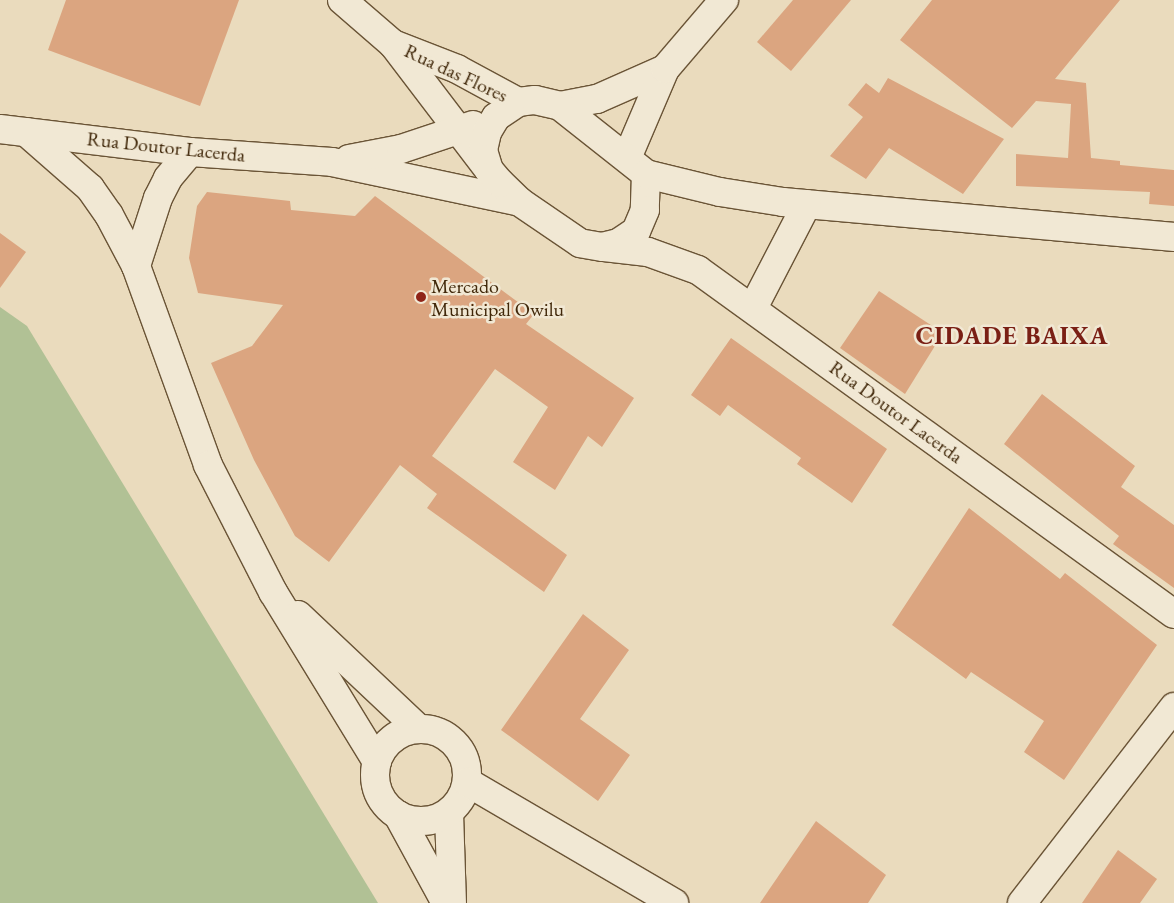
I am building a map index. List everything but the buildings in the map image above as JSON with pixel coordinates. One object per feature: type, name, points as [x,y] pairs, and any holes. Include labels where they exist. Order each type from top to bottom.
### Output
[{"type":"street","name":"Rua das Flores","points":[[342,0],[393,44],[457,131],[489,170]]},
{"type":"street","points":[[602,247],[618,243],[636,231],[644,210],[636,166],[665,69],[724,0]]},
{"type":"street","name":"Rua das Flores","points":[[393,44],[457,69],[507,110]]},
{"type":"street","points":[[489,170],[483,150],[487,132],[507,110],[535,100],[560,106],[597,99],[665,69]]},
{"type":"street","points":[[560,106],[636,166],[720,192],[807,204],[1174,237]]},
{"type":"street","name":"Rua Doutor Lacerda","points":[[332,162],[401,149],[457,131],[507,110]]},
{"type":"street","points":[[13,131],[90,188],[109,215],[136,266],[208,465],[273,592],[377,762],[378,792],[398,815],[446,903]]},
{"type":"street","name":"Rua Doutor Lacerda","points":[[13,131],[190,152],[332,162],[520,202]]},
{"type":"street","points":[[136,266],[158,198],[168,178],[190,152]]},
{"type":"street","name":"Rua Doutor Lacerda","points":[[489,170],[520,202],[580,243],[648,252],[683,263],[698,270],[1174,614]]},
{"type":"street","points":[[753,308],[807,204]]},
{"type":"street","points":[[273,592],[419,729]]},
{"type":"street","points":[[1022,903],[1174,707]]},
{"type":"street","points":[[377,762],[393,739],[419,729],[434,731],[459,749],[466,765],[467,782],[461,799],[449,812],[433,820],[415,821],[398,815]]},
{"type":"street","points":[[467,782],[674,903]]},
{"type":"street","points":[[449,812],[452,903]]},
{"type":"green space","points":[[0,307],[27,326],[378,903],[0,903]]},
{"type":"place","name":"Mercado Municipal Owilu","points":[[421,297]]},
{"type":"district","name":"CIDADE BAIXA","points":[[1012,335]]}]
